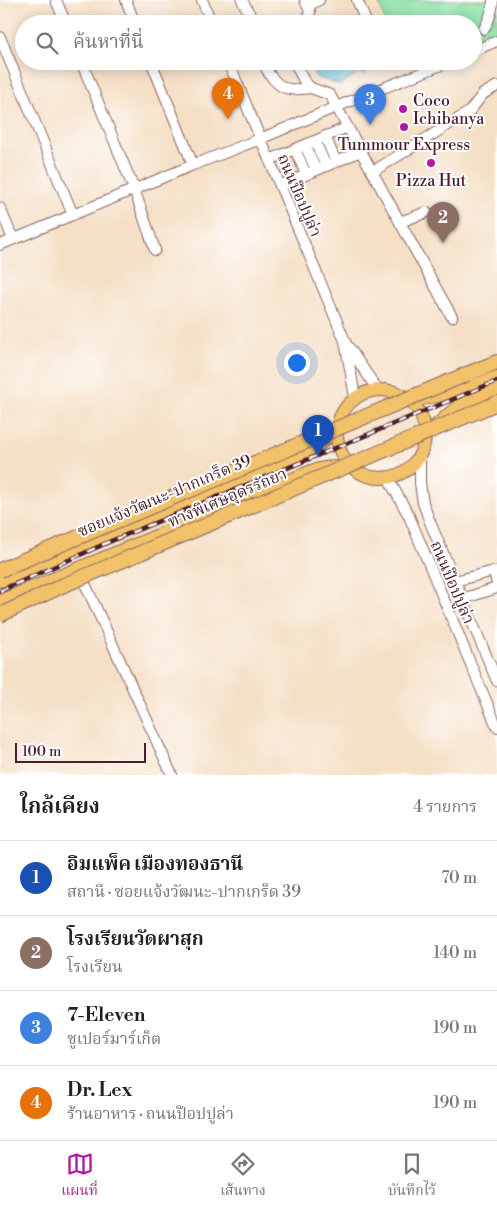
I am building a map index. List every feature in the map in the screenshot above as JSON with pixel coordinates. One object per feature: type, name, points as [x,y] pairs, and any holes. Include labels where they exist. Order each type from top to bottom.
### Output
[{"type":"highway","name":"ทางพิเศษอุดรรัถยา","points":[[0,570],[497,362]]},
{"type":"highway","name":"ทางพิเศษอุดรรัถยา","points":[[0,614],[82,577],[497,403]]},
{"type":"main road","points":[[411,401],[452,393],[497,377]]},
{"type":"main road","points":[[355,397],[377,389],[395,392],[411,401],[422,416],[426,434],[420,457],[412,467],[388,478]]},
{"type":"main road","points":[[426,434],[459,405],[497,389]]},
{"type":"main road","name":"ซอยแจ้งวัฒนะ-ปากเกร็ด 39","points":[[0,581],[311,451],[336,430],[342,412],[355,397]]},
{"type":"main road","points":[[336,430],[337,444],[342,457],[351,467]]},
{"type":"main road","name":"ซอยแจ้งวัฒนะ-ปากเกร็ด 39","points":[[0,601],[314,470],[335,466],[351,467],[368,477],[388,478]]},
{"type":"street","points":[[56,0],[62,15]]},
{"type":"street","points":[[126,0],[132,15]]},
{"type":"street","points":[[202,0],[208,15]]},
{"type":"street","points":[[242,0],[250,15]]},
{"type":"street","points":[[309,15],[310,12],[306,3],[319,0]]},
{"type":"street","points":[[357,0],[363,15]]},
{"type":"street","points":[[484,29],[490,18],[493,0]]},
{"type":"street","points":[[0,37],[73,215]]},
{"type":"street","points":[[482,47],[497,41]]},
{"type":"street","points":[[85,70],[134,189],[155,250]]},
{"type":"street","points":[[155,70],[193,165]]},
{"type":"street","name":"ถนนป๊อปปูล่า","points":[[232,70],[345,341]]},
{"type":"street","points":[[267,70],[273,79],[289,90],[311,88],[330,95],[452,317]]},
{"type":"street","points":[[299,70],[311,88]]},
{"type":"street","points":[[0,245],[428,70]]},
{"type":"street","points":[[372,172],[469,112],[484,94],[497,86]]},
{"type":"street","points":[[269,160],[348,126]]},
{"type":"street","points":[[310,143],[321,168]]},
{"type":"street","points":[[310,143],[321,168]]},
{"type":"street","points":[[280,186],[361,151]]},
{"type":"street","points":[[0,208],[13,240]]},
{"type":"street","points":[[400,222],[427,212]]},
{"type":"street","points":[[345,341],[377,389]]},
{"type":"street","points":[[345,341],[355,397]]},
{"type":"street","name":"ถนนป๊อปปูล่า","points":[[420,457],[420,483],[423,503],[497,681]]},
{"type":"street","name":"ถนนป๊อปปูล่า","points":[[388,478],[409,516],[497,727]]},
{"type":"street","points":[[455,581],[494,571],[497,584]]},
{"type":"street","points":[[82,577],[172,775]]},
{"type":"street","points":[[462,599],[497,588]]},
{"type":"green space","points":[[378,0],[497,0],[497,31],[482,37],[482,15],[383,15]]},
{"type":"water","points":[[313,70],[366,70],[367,72],[365,74],[358,73],[340,85],[316,77]]},
{"type":"railway","points":[[0,591],[111,541],[497,381]]},
{"type":"place","name":"Coco Ichibanya","points":[[403,109]]},
{"type":"place","name":"Dr. Lex","points":[[228,119]]},
{"type":"place","name":"7-Eleven","points":[[370,125]]},
{"type":"place","name":"Tummour Express","points":[[404,127]]},
{"type":"place","name":"Pizza Hut","points":[[431,163]]},
{"type":"place","name":"โรงเรียนวัดผาสุก","points":[[443,243]]},
{"type":"place","name":"อิมแพ็ค เมืองทองธานี","points":[[318,456]]}]
